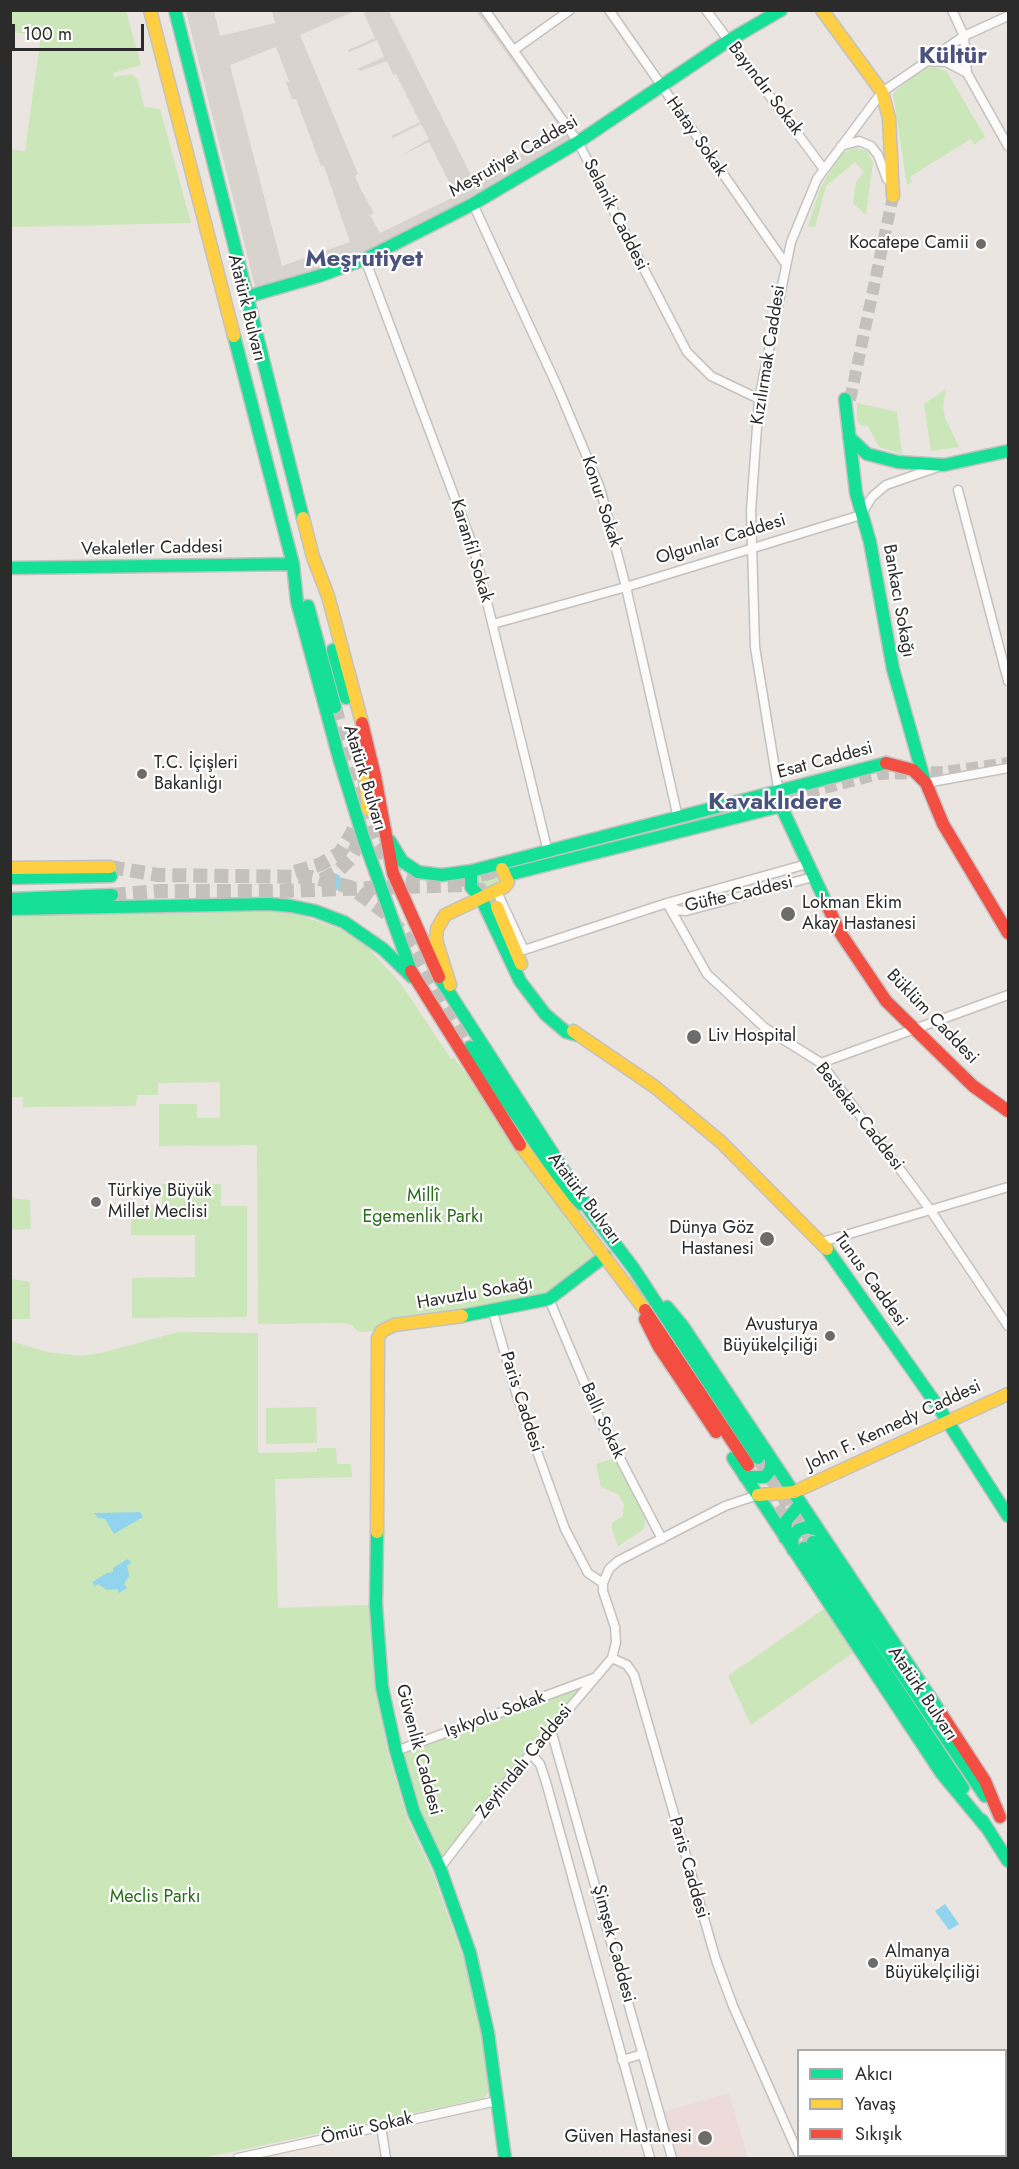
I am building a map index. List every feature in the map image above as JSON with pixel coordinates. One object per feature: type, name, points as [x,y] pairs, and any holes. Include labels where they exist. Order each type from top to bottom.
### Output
[{"type":"main road","name":"Atatürk Bulvarı","points":[[150,10],[294,564],[297,602],[342,770],[364,840],[414,979],[508,1129],[639,1302],[659,1347],[750,1466]]},
{"type":"main road","name":"Atatürk Bulvarı","points":[[175,10],[314,560],[328,596],[349,672],[375,776],[393,873],[408,912],[431,963],[458,1007],[590,1211],[645,1285],[750,1466]]},
{"type":"main road","name":"Meşrutiyet Caddesi","points":[[246,297],[319,276],[365,258],[472,204],[578,142],[729,41],[781,10]]},
{"type":"main road","points":[[822,10],[882,92],[885,111],[889,118],[890,198],[883,120],[885,111]]},
{"type":"main road","name":"Bankacı Sokağı","points":[[847,399],[848,436],[861,515],[870,542],[893,669],[926,783]]},
{"type":"main road","points":[[848,436],[860,450],[874,458],[944,465],[1008,451]]},
{"type":"main road","points":[[314,560],[320,598],[363,764],[368,809]]},
{"type":"main road","name":"Vekaletler Caddesi","points":[[10,568],[294,564]]},
{"type":"main road","points":[[294,564],[307,600],[336,707]]},
{"type":"main road","name":"Esat Caddesi","points":[[383,826],[402,861],[418,872],[442,875],[471,871],[548,852],[887,763],[914,770],[926,783]]},
{"type":"main road","points":[[926,783],[943,824],[1008,933]]},
{"type":"main road","name":"Esat Caddesi","points":[[507,875],[781,806]]},
{"type":"main road","name":"Büklüm Caddesi","points":[[781,806],[839,931],[861,967],[886,1001],[973,1086],[1008,1110]]},
{"type":"main road","points":[[458,1007],[436,940],[437,929],[445,915],[497,892],[508,882],[504,870],[492,865]]},
{"type":"main road","points":[[10,868],[110,871],[10,878]]},
{"type":"main road","points":[[471,871],[471,887],[482,898]]},
{"type":"main road","points":[[10,890],[111,892],[10,899]]},
{"type":"main road","name":"Tunus Caddesi","points":[[482,898],[520,981],[545,1014],[566,1032],[577,1035]]},
{"type":"main road","points":[[10,909],[269,904],[291,906],[315,911],[344,922],[382,949],[414,979]]},
{"type":"main road","name":"Tunus Caddesi","points":[[496,907],[527,977],[549,1009],[577,1035],[655,1087],[721,1142],[822,1242],[947,1421],[1008,1516]]},
{"type":"main road","points":[[452,1041],[458,1030],[472,1028]]},
{"type":"main road","points":[[470,1047],[568,1191],[590,1211]]},
{"type":"main road","name":"Havuzlu Sokağı","points":[[378,1338],[382,1330],[394,1325],[493,1312],[549,1299],[605,1256]]},
{"type":"main road","points":[[645,1285],[682,1325],[794,1492],[970,1757],[985,1781],[1000,1817]]},
{"type":"main road","name":"Güvenlik Caddesi","points":[[378,1338],[377,1644],[382,1687],[396,1751],[414,1813],[440,1868],[470,1953],[478,1985],[505,2158]]},
{"type":"main road","name":"John F. Kennedy Caddesi","points":[[794,1492],[1008,1394]]},
{"type":"main road","points":[[750,1466],[759,1479],[771,1470],[771,1459]]},
{"type":"main road","points":[[750,1466],[758,1495],[785,1538],[803,1547]]},
{"type":"main road","points":[[758,1495],[794,1492]]},
{"type":"main road","points":[[785,1538],[786,1521],[801,1503]]},
{"type":"main road","points":[[818,1530],[807,1527],[798,1530],[792,1538],[803,1547],[942,1774],[961,1800],[986,1827],[1008,1861]]},
{"type":"main road","name":"Atatürk Bulvarı","points":[[803,1547],[1008,1830]]},
{"type":"street","name":"Selanik Caddesi","points":[[485,10],[578,142],[687,352],[711,376],[759,399]]},
{"type":"street","points":[[514,50],[570,10]]},
{"type":"street","name":"Hatay Sokak","points":[[609,10],[785,263]]},
{"type":"street","name":"Bayındır Sokak","points":[[706,10],[823,168]]},
{"type":"street","points":[[952,10],[964,36],[967,73],[1008,146]]},
{"type":"street","name":"Kızılırmak Caddesi","points":[[781,806],[755,647],[751,511],[759,399],[785,263],[804,206],[823,168],[882,92],[924,61],[964,36],[1008,16]]},
{"type":"street","points":[[924,61],[946,62],[967,73]]},
{"type":"street","points":[[839,147],[855,141],[871,146],[878,155],[887,178]]},
{"type":"street","name":"Konur Sokak","points":[[472,204],[583,447],[609,518],[678,818]]},
{"type":"street","name":"Karanfil Sokak","points":[[365,258],[469,536],[493,624],[548,852]]},
{"type":"street","points":[[861,515],[872,497],[886,485],[944,465]]},
{"type":"street","points":[[958,490],[1008,681]]},
{"type":"street","name":"Olgunlar Caddesi","points":[[493,624],[751,550],[861,515]]},
{"type":"street","points":[[926,783],[1008,768]]},
{"type":"street","name":"Güfte Caddesi","points":[[497,892],[524,950],[667,903],[807,864]]},
{"type":"street","name":"Güfte Caddesi","points":[[667,903],[677,910],[687,911],[813,877]]},
{"type":"street","points":[[736,884],[740,897]]},
{"type":"street","name":"Bestekar Caddesi","points":[[667,903],[707,974],[765,1028],[821,1063],[931,1211],[1008,1326]]},
{"type":"street","points":[[821,1063],[1008,995]]},
{"type":"street","points":[[822,1242],[1008,1187]]},
{"type":"street","name":"Ballı Sokak","points":[[549,1299],[601,1422],[662,1539]]},
{"type":"street","name":"Paris Caddesi","points":[[493,1312],[517,1396],[565,1529],[588,1573],[603,1583],[615,1627],[616,1642],[612,1658],[627,1665],[634,1675],[716,1960],[733,2006],[797,2149]]},
{"type":"street","points":[[603,1583],[609,1569],[618,1562],[725,1506],[758,1495]]},
{"type":"street","name":"Zeytindalı Caddesi","points":[[440,1868],[531,1754],[612,1658]]},
{"type":"street","name":"Işıkyolu Sokak","points":[[396,1751],[594,1678]]},
{"type":"street","name":"Şimşek Caddesi","points":[[551,1730],[672,2158]]},
{"type":"street","name":"Şimşek Caddesi","points":[[531,1754],[540,1764],[546,1782],[650,2158]]},
{"type":"street","points":[[622,2060],[643,2054]]},
{"type":"street","name":"Ömür Sokak","points":[[238,2158],[269,2155],[381,2126],[497,2101]]},
{"type":"street","points":[[381,2126],[386,2158]]},
{"type":"shaded area","points":[[186,11],[214,11],[220,36],[275,23],[272,11],[355,11],[300,35],[358,174],[355,176],[374,213],[370,215],[380,233],[456,196],[429,142],[400,156],[429,139],[421,124],[393,138],[391,136],[420,122],[387,61],[361,71],[357,69],[384,57],[377,40],[349,52],[348,50],[375,38],[363,11],[389,12],[475,183],[519,159],[518,156],[562,130],[476,11],[485,11],[578,142],[365,259],[257,294]],"holes":[[[276,47],[289,81],[286,82],[292,99],[296,99],[321,166],[324,166],[350,242],[282,266],[230,65]]]},
{"type":"shaded area","name":"Güven Hastanesi","points":[[729,2093],[748,2158],[672,2158],[660,2113]]},
{"type":"green space","points":[[10,11],[126,11],[141,65],[113,73],[114,77],[132,74],[138,80],[144,107],[160,109],[191,223],[11,227],[11,150],[25,151],[41,36],[11,32]]},
{"type":"green space","points":[[935,67],[947,72],[985,137],[974,145],[971,139],[930,164],[910,177],[912,182],[907,185],[893,93],[923,68]]},
{"type":"green space","points":[[856,148],[867,151],[873,162],[866,215],[853,203],[856,182],[864,172],[855,162],[826,186],[815,227],[808,226],[820,189],[829,173],[842,153]]},
{"type":"green space","points":[[946,389],[943,408],[945,418],[959,447],[931,451],[924,404]]},
{"type":"green space","points":[[857,403],[897,412],[902,454],[879,447],[868,426],[857,421]]},
{"type":"green space","points":[[492,865],[508,882],[481,898],[471,871]]},
{"type":"green space","name":"Millî Egemenlik Parkı","points":[[191,911],[291,912],[343,930],[360,939],[401,984],[451,1059],[454,1058],[465,1073],[471,1071],[605,1256],[549,1299],[382,1331],[358,1332],[352,1325],[344,1323],[258,1324],[257,1145],[159,1146],[159,1104],[197,1104],[197,1118],[220,1118],[220,1082],[158,1083],[158,1095],[137,1095],[136,1106],[23,1107],[23,1097],[11,1097],[11,916]]},
{"type":"green space","points":[[162,1184],[221,1184],[221,1206],[247,1206],[247,1317],[132,1318],[132,1278],[195,1277],[195,1235],[131,1235],[131,1205],[162,1205]]},
{"type":"green space","points":[[10,1198],[30,1200],[31,1229],[11,1230]]},
{"type":"green space","points":[[11,1279],[30,1282],[30,1319],[11,1319]]},
{"type":"green space","name":"Meclis Parkı","points":[[178,1332],[258,1333],[258,1453],[317,1452],[317,1448],[336,1448],[337,1464],[351,1464],[352,1477],[275,1479],[278,1608],[369,1605],[375,1687],[388,1753],[408,1821],[432,1871],[467,1969],[485,2050],[490,2090],[484,2098],[203,2158],[11,2158],[11,1341],[47,1352],[81,1356],[102,1353]]},
{"type":"green space","points":[[316,1407],[317,1443],[266,1444],[266,1408]]},
{"type":"green space","points":[[615,1458],[645,1518],[644,1529],[618,1546],[612,1523],[623,1516],[624,1504],[618,1494],[601,1487],[596,1464]]},
{"type":"green space","points":[[824,1609],[854,1652],[751,1725],[728,1676]]},
{"type":"green space","points":[[594,1678],[440,1868],[396,1751]]},
{"type":"water","points":[[333,873],[339,876],[342,882],[339,888],[333,891],[327,888],[324,882],[327,876]]},
{"type":"water","points":[[140,1512],[143,1517],[114,1534],[105,1519],[98,1518],[94,1513]]},
{"type":"water","points":[[128,1559],[131,1563],[127,1565],[129,1576],[124,1584],[127,1588],[119,1593],[117,1589],[107,1590],[98,1584],[95,1586],[92,1582],[113,1572],[113,1568]]},
{"type":"water","points":[[945,1904],[959,1924],[949,1930],[935,1911]]},
{"type":"tunnel","points":[[850,400],[893,196]]},
{"type":"tunnel","points":[[295,872],[321,864],[340,853],[357,820],[357,790],[335,707]]},
{"type":"tunnel","points":[[493,872],[879,774],[944,772],[1008,763]]},
{"type":"tunnel","points":[[362,806],[373,839],[387,858],[407,873],[426,879]]},
{"type":"tunnel","points":[[322,880],[338,871],[350,859],[365,831]]},
{"type":"tunnel","points":[[110,867],[158,875],[312,877],[350,887],[387,914],[416,950],[470,1047]]},
{"type":"tunnel","points":[[460,880],[493,872]]},
{"type":"tunnel","points":[[112,895],[160,891],[282,891],[462,885],[481,890],[497,907]]},
{"type":"tunnel","points":[[758,1458],[813,1542]]},
{"type":"tunnel","points":[[753,1472],[804,1548]]},
{"type":"traffic: fast","points":[[175,10],[303,518]]},
{"type":"traffic: fast","points":[[246,297],[319,276],[365,259],[473,204],[578,142],[728,41],[781,10]]},
{"type":"traffic: fast","points":[[234,336],[293,564],[297,602],[339,758],[364,840],[411,971]]},
{"type":"traffic: fast","points":[[845,399],[856,493],[870,542],[893,669],[924,779]]},
{"type":"traffic: fast","points":[[849,437],[867,454],[898,462],[944,465],[1008,451]]},
{"type":"traffic: fast","points":[[10,568],[293,564]]},
{"type":"traffic: fast","points":[[308,606],[335,707]]},
{"type":"traffic: fast","points":[[333,650],[346,698]]},
{"type":"traffic: fast","points":[[577,1035],[566,1032],[545,1014],[520,981],[481,898],[471,887],[471,871],[886,763]]},
{"type":"traffic: fast","points":[[507,875],[781,806],[829,909]]},
{"type":"traffic: fast","points":[[390,841],[402,861],[418,872],[442,875],[471,871]]},
{"type":"traffic: fast","points":[[10,878],[111,876]]},
{"type":"traffic: fast","points":[[10,899],[112,895]]},
{"type":"traffic: fast","points":[[10,909],[269,904],[291,906],[315,911],[344,922],[383,949],[412,977]]},
{"type":"traffic: fast","points":[[439,977],[590,1211],[634,1269],[758,1458]]},
{"type":"traffic: fast","points":[[470,1047],[568,1191],[581,1204]]},
{"type":"traffic: fast","points":[[827,1249],[939,1408],[1008,1516]]},
{"type":"traffic: fast","points":[[462,1316],[549,1299],[605,1256]]},
{"type":"traffic: fast","points":[[667,1307],[682,1325],[942,1715]]},
{"type":"traffic: fast","points":[[733,1458],[942,1774],[986,1827]]},
{"type":"traffic: fast","points":[[745,1477],[765,1477],[771,1469],[771,1459]]},
{"type":"traffic: fast","points":[[785,1538],[786,1521],[801,1503]]},
{"type":"traffic: fast","points":[[793,1550],[792,1538],[798,1530],[807,1527],[818,1530]]},
{"type":"traffic: fast","points":[[377,1532],[376,1605],[382,1687],[396,1751],[414,1813],[440,1868],[470,1953],[488,2033],[505,2158]]},
{"type":"traffic: fast","points":[[813,1542],[985,1796]]},
{"type":"traffic: fast","points":[[804,1548],[963,1788]]},
{"type":"traffic: fast","points":[[982,1820],[1008,1861]]},
{"type":"traffic: slow","points":[[150,10],[234,336]]},
{"type":"traffic: slow","points":[[822,10],[882,92],[889,118],[893,196]]},
{"type":"traffic: slow","points":[[303,518],[313,557],[328,596],[362,723]]},
{"type":"traffic: slow","points":[[364,769],[368,809]]},
{"type":"traffic: slow","points":[[10,868],[110,867]]},
{"type":"traffic: slow","points":[[481,898],[504,887],[508,882],[502,869]]},
{"type":"traffic: slow","points":[[450,985],[436,940],[437,929],[445,915],[481,898]]},
{"type":"traffic: slow","points":[[497,907],[521,964]]},
{"type":"traffic: slow","points":[[573,1031],[655,1087],[721,1142],[827,1249]]},
{"type":"traffic: slow","points":[[520,1145],[645,1310]]},
{"type":"traffic: slow","points":[[377,1532],[378,1338],[382,1331],[394,1325],[462,1316]]},
{"type":"traffic: slow","points":[[794,1492],[1008,1394]]},
{"type":"traffic: slow","points":[[758,1495],[794,1492]]},
{"type":"traffic: jam","points":[[362,723],[375,776],[393,873],[439,977]]},
{"type":"traffic: jam","points":[[886,763],[913,770],[926,783],[943,824],[1008,933]]},
{"type":"traffic: jam","points":[[829,909],[839,931],[886,1001],[973,1086],[1008,1111]]},
{"type":"traffic: jam","points":[[411,971],[520,1145]]},
{"type":"traffic: jam","points":[[645,1310],[748,1465]]},
{"type":"traffic: jam","points":[[645,1319],[659,1347],[716,1432]]},
{"type":"traffic: jam","points":[[942,1715],[985,1781],[1000,1817]]},
{"type":"place","name":"Kocatepe Camii","points":[[981,244]]},
{"type":"place","name":"T.C. İçişleri Bakanlığı","points":[[142,774]]},
{"type":"place","name":"Lokman Ekim Akay Hastanesi","points":[[788,914]]},
{"type":"place","name":"Liv Hospital","points":[[694,1037]]},
{"type":"place","name":"Türkiye Büyük Millet Meclisi","points":[[96,1202]]},
{"type":"place","name":"Dünya Göz Hastanesi","points":[[767,1239]]},
{"type":"place","name":"Avusturya Büyükelçiliği","points":[[830,1336]]},
{"type":"place","name":"Almanya Büyükelçiliği","points":[[873,1963]]},
{"type":"place","name":"Güven Hastanesi","points":[[705,2138]]},
{"type":"district","name":"Kültür","points":[[953,57]]},
{"type":"district","name":"Meşrutiyet","points":[[364,260]]},
{"type":"district","name":"Kavaklıdere","points":[[775,803]]}]
